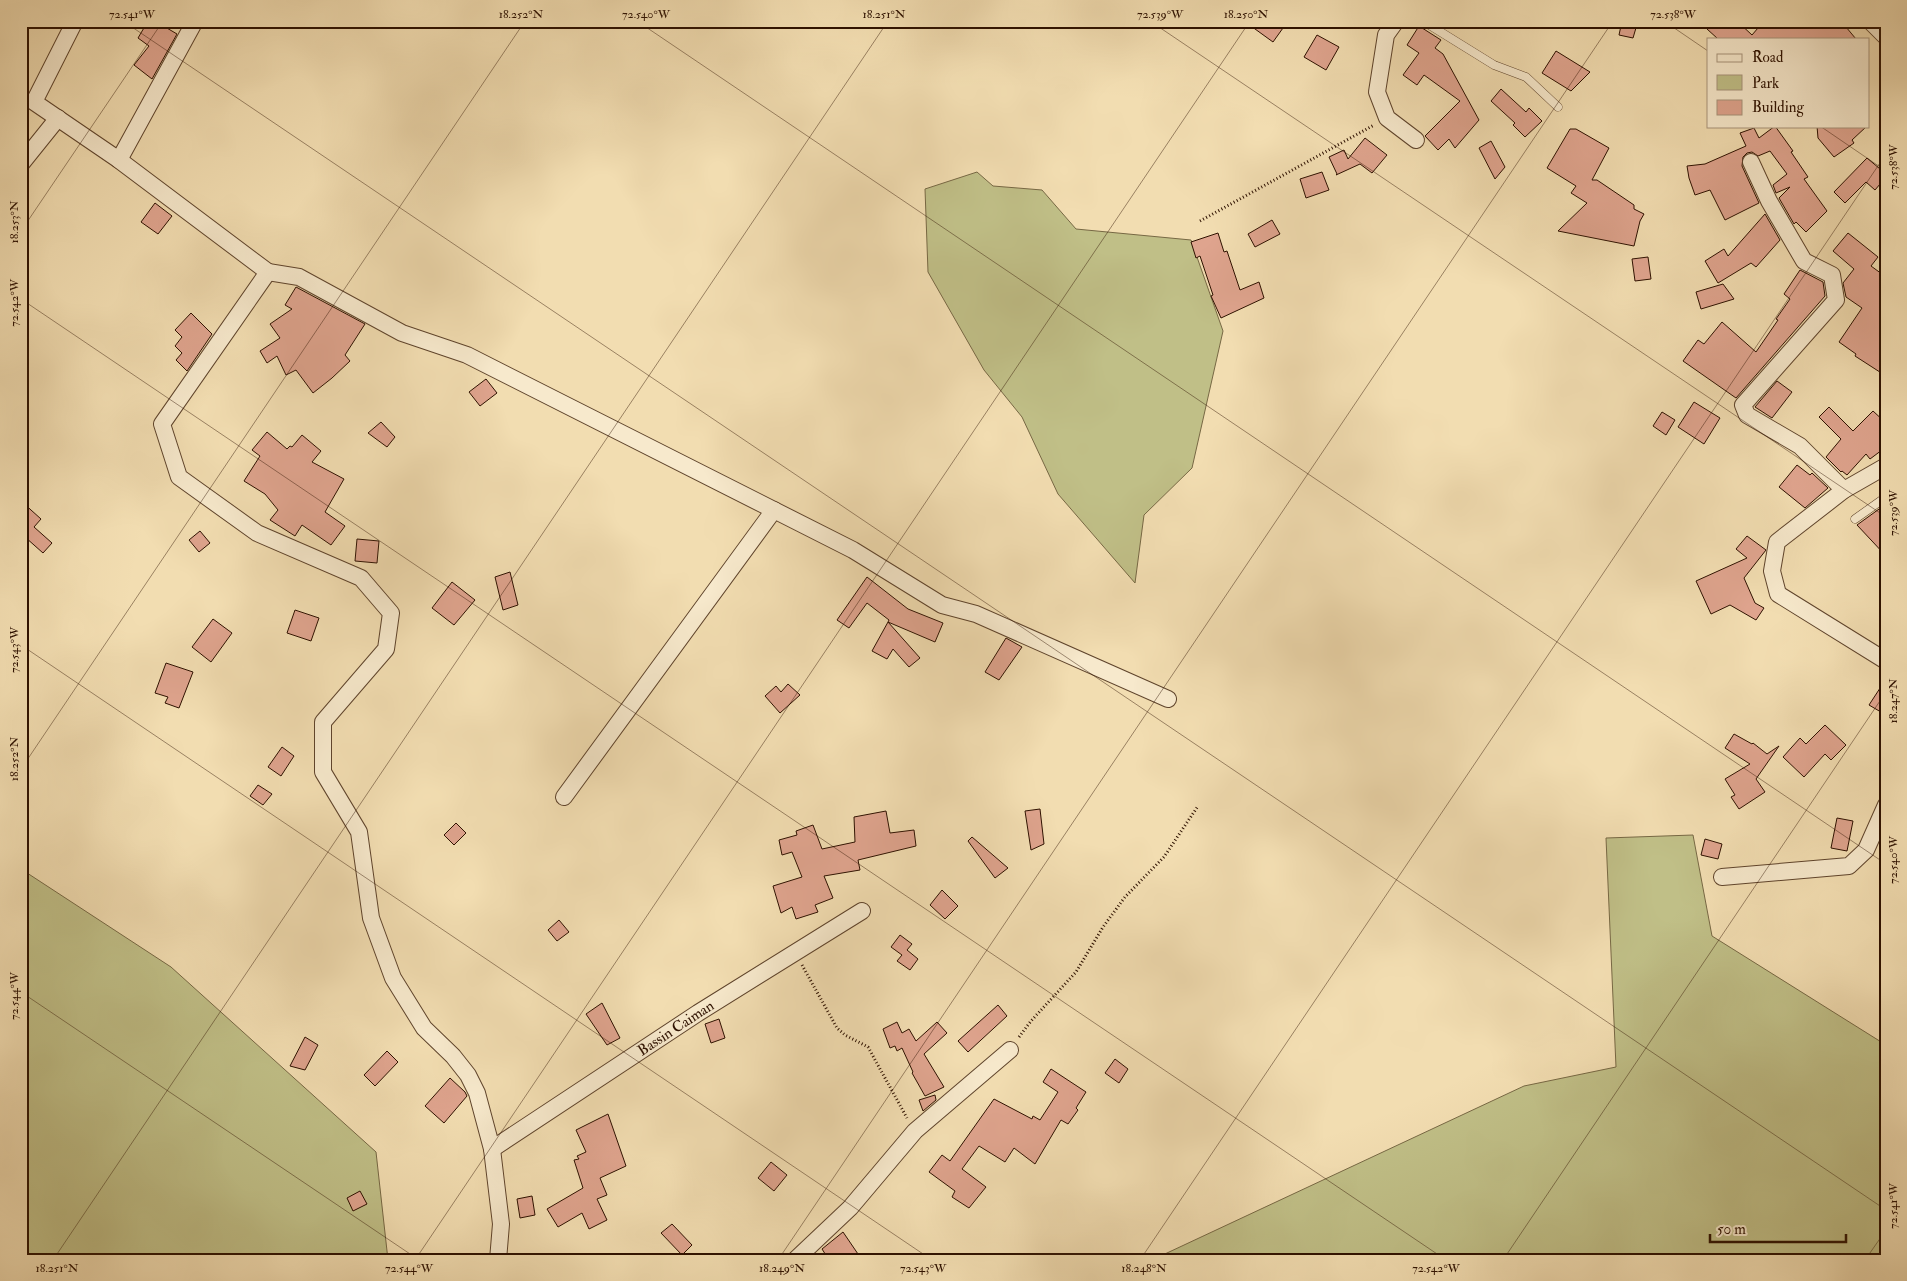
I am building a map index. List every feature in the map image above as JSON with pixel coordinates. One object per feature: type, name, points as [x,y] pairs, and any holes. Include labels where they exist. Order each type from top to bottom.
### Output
[{"type":"street","points":[[75,21],[28,99],[119,160],[268,272],[300,277],[402,334],[467,355],[853,550],[942,605],[976,614],[1168,699]]},
{"type":"street","points":[[119,160],[195,21]]},
{"type":"street","points":[[1396,21],[1386,35],[1377,92],[1387,118],[1416,140]]},
{"type":"street","points":[[1870,21],[1886,37]]},
{"type":"street","points":[[21,164],[58,118]]},
{"type":"street","points":[[1751,162],[1769,201],[1804,261],[1832,275],[1836,300],[1743,405],[1747,415],[1800,446],[1844,490]]},
{"type":"street","points":[[268,272],[162,424],[179,477],[257,533],[361,578],[391,614],[386,649],[323,722],[323,772],[359,832],[371,918],[393,978],[424,1028],[468,1075],[477,1093],[492,1149],[501,1224],[498,1260]]},
{"type":"street","points":[[1886,466],[1844,490],[1777,542],[1772,570],[1778,594],[1886,661]]},
{"type":"street","points":[[564,797],[774,510]]},
{"type":"street","points":[[1722,877],[1849,866],[1866,850],[1886,805]]},
{"type":"street","name":"Bassin Caiman","points":[[492,1149],[698,1013],[862,911]]},
{"type":"street","points":[[796,1260],[850,1208],[915,1131],[1010,1050]]},
{"type":"lane","points":[[1423,21],[1494,65],[1526,78],[1558,107]]},
{"type":"lane","points":[[1855,519],[1886,497]]},
{"type":"path","points":[[1200,222],[1387,118]]},
{"type":"path","points":[[1010,1050],[1031,1021],[1076,972],[1103,927],[1125,897],[1164,857],[1198,806]]},
{"type":"path","points":[[795,952],[838,1028],[845,1035],[868,1047],[915,1131]]},
{"type":"green space","points":[[977,172],[993,186],[1042,190],[1076,229],[1191,240],[1223,331],[1192,468],[1144,515],[1135,583],[1058,494],[1022,417],[984,370],[928,272],[925,189]]},
{"type":"green space","points":[[1693,835],[1712,936],[1886,1045],[1886,1260],[1152,1260],[1524,1086],[1616,1067],[1606,838]]},
{"type":"green space","points":[[21,869],[171,967],[376,1152],[388,1260],[21,1260]]},
{"type":"building","points":[[148,21],[155,21],[177,34],[152,79],[134,65],[149,46],[138,38]]},
{"type":"building","points":[[1244,21],[1288,21],[1273,42]]},
{"type":"building","points":[[1622,21],[1638,21],[1633,38],[1619,35]]},
{"type":"building","points":[[1713,21],[1737,21],[1752,35],[1764,21],[1841,21],[1855,38],[1717,38],[1707,29]]},
{"type":"building","points":[[1419,26],[1441,40],[1435,48],[1443,54],[1479,120],[1455,148],[1449,139],[1438,150],[1425,136],[1460,101],[1424,75],[1417,85],[1403,75],[1419,53],[1407,45]]},
{"type":"building","points":[[1317,35],[1339,47],[1326,70],[1304,57]]},
{"type":"building","points":[[1556,51],[1590,72],[1571,91],[1542,73]]},
{"type":"building","points":[[1501,89],[1526,112],[1529,108],[1542,121],[1525,137],[1513,125],[1515,123],[1491,101]]},
{"type":"building","points":[[1754,128],[1759,138],[1772,128],[1776,128],[1808,177],[1804,179],[1827,211],[1806,232],[1796,222],[1794,224],[1779,198],[1790,187],[1776,193],[1773,185],[1787,174],[1770,151],[1758,156],[1752,152],[1747,153],[1743,157],[1742,166],[1759,203],[1725,220],[1710,190],[1695,195],[1687,166],[1705,164],[1746,146],[1740,133]]},
{"type":"building","points":[[1817,128],[1865,128],[1852,140],[1854,143],[1834,157],[1818,138]]},
{"type":"building","points":[[1570,129],[1576,129],[1609,148],[1592,180],[1597,180],[1634,205],[1634,209],[1644,214],[1640,221],[1634,246],[1558,231],[1587,203],[1571,193],[1576,186],[1547,168]]},
{"type":"building","points":[[1365,138],[1387,155],[1372,173],[1360,164],[1336,175],[1329,157],[1344,150],[1348,159]]},
{"type":"building","points":[[1491,141],[1505,167],[1495,179],[1479,148]]},
{"type":"building","points":[[1867,158],[1886,174],[1886,177],[1875,190],[1866,182],[1845,203],[1834,192]]},
{"type":"building","points":[[1322,172],[1329,190],[1306,198],[1300,179]]},
{"type":"building","points":[[155,203],[172,216],[158,234],[141,222]]},
{"type":"building","points":[[1765,214],[1780,240],[1756,267],[1751,263],[1718,283],[1705,261],[1724,249],[1728,256]]},
{"type":"building","points":[[1272,220],[1280,234],[1255,247],[1248,234]]},
{"type":"building","points":[[1218,233],[1224,252],[1227,251],[1240,290],[1259,282],[1264,298],[1221,318],[1211,296],[1213,295],[1200,256],[1196,258],[1191,242]]},
{"type":"building","points":[[1848,233],[1878,257],[1871,266],[1886,277],[1886,376],[1855,356],[1856,354],[1839,342],[1862,308],[1846,297],[1843,283],[1854,269],[1833,251]]},
{"type":"building","points":[[1648,257],[1651,279],[1635,281],[1632,259]]},
{"type":"building","points":[[1800,270],[1823,282],[1825,296],[1736,398],[1683,361],[1698,340],[1704,344],[1722,322],[1756,352],[1790,299],[1784,294]]},
{"type":"building","points":[[1723,284],[1734,299],[1701,309],[1696,292]]},
{"type":"building","points":[[296,287],[365,324],[345,355],[350,361],[313,393],[296,370],[286,375],[277,356],[267,363],[260,351],[280,338],[270,324],[292,309],[285,305]]},
{"type":"building","points":[[191,313],[212,334],[187,371],[176,360],[182,353],[175,346],[182,337],[175,330]]},
{"type":"building","points":[[486,379],[497,393],[480,406],[469,392]]},
{"type":"building","points":[[1777,381],[1792,392],[1772,418],[1755,407]]},
{"type":"building","points":[[1694,402],[1720,418],[1704,444],[1678,427]]},
{"type":"building","points":[[1829,407],[1853,431],[1873,411],[1886,423],[1886,447],[1870,459],[1866,454],[1847,475],[1841,472],[1826,457],[1841,439],[1819,417]]},
{"type":"building","points":[[1662,412],[1675,420],[1666,435],[1653,426]]},
{"type":"building","points":[[381,422],[395,437],[387,447],[368,433]]},
{"type":"building","points":[[267,432],[287,449],[290,446],[292,447],[302,435],[321,451],[312,462],[344,479],[325,512],[345,526],[331,545],[302,525],[295,536],[270,520],[278,510],[265,494],[244,481],[260,456],[252,450]]},
{"type":"building","points":[[1797,465],[1810,475],[1812,473],[1828,488],[1805,508],[1779,487]]},
{"type":"building","points":[[21,501],[41,519],[34,527],[52,543],[43,553],[25,537],[21,541]]},
{"type":"building","points":[[1886,504],[1886,556],[1857,525]]},
{"type":"building","points":[[200,531],[210,543],[199,552],[189,540]]},
{"type":"building","points":[[1747,536],[1766,550],[1744,578],[1755,603],[1764,608],[1756,620],[1730,605],[1711,614],[1696,581],[1747,558],[1736,549]]},
{"type":"building","points":[[357,539],[379,541],[377,563],[355,561]]},
{"type":"building","points":[[510,572],[518,605],[503,610],[495,577]]},
{"type":"building","points":[[867,577],[908,609],[943,623],[935,642],[888,622],[889,620],[867,603],[849,628],[837,620]]},
{"type":"building","points":[[452,582],[475,600],[454,625],[432,608]]},
{"type":"building","points":[[295,610],[319,618],[311,641],[287,633]]},
{"type":"building","points":[[213,619],[232,633],[211,662],[192,647]]},
{"type":"building","points":[[888,622],[920,658],[909,667],[893,649],[887,659],[872,651]]},
{"type":"building","points":[[1006,638],[1022,647],[999,680],[985,672]]},
{"type":"building","points":[[166,663],[193,672],[179,708],[165,703],[168,697],[155,693]]},
{"type":"building","points":[[1886,679],[1886,715],[1869,705]]},
{"type":"building","points":[[788,684],[800,695],[780,713],[765,696],[776,686],[781,692]]},
{"type":"building","points":[[1825,725],[1846,745],[1831,760],[1825,754],[1804,777],[1783,757],[1800,738],[1806,744]]},
{"type":"building","points":[[1734,734],[1753,743],[1767,754],[1779,746],[1756,779],[1765,792],[1739,809],[1731,797],[1735,795],[1725,779],[1750,764],[1725,748]]},
{"type":"building","points":[[282,747],[294,756],[281,776],[268,767]]},
{"type":"building","points":[[258,785],[272,794],[263,805],[250,796]]},
{"type":"building","points":[[1040,809],[1044,844],[1031,850],[1025,811]]},
{"type":"building","points":[[886,811],[890,833],[914,830],[916,846],[858,860],[860,870],[824,876],[833,898],[815,905],[818,912],[796,919],[792,907],[781,913],[773,886],[802,877],[792,852],[782,855],[779,840],[797,835],[796,831],[813,825],[822,849],[855,842],[854,817]]},
{"type":"building","points":[[1837,818],[1853,821],[1847,851],[1831,848]]},
{"type":"building","points":[[456,823],[466,833],[454,845],[444,835]]},
{"type":"building","points":[[972,837],[1008,868],[995,878],[968,841]]},
{"type":"building","points":[[1705,839],[1722,844],[1718,859],[1701,855]]},
{"type":"building","points":[[942,890],[958,906],[945,919],[930,905]]},
{"type":"building","points":[[559,920],[569,932],[557,941],[548,930]]},
{"type":"building","points":[[900,935],[912,944],[907,950],[918,959],[910,970],[897,961],[902,955],[891,947]]},
{"type":"building","points":[[602,1003],[620,1038],[607,1045],[586,1014]]},
{"type":"building","points":[[998,1005],[1007,1016],[968,1052],[958,1041]]},
{"type":"building","points":[[719,1019],[725,1038],[711,1043],[705,1024]]},
{"type":"building","points":[[897,1022],[902,1033],[909,1029],[916,1041],[937,1022],[947,1033],[924,1054],[944,1087],[925,1096],[912,1073],[902,1048],[897,1051],[895,1046],[890,1048],[883,1029]]},
{"type":"building","points":[[305,1037],[318,1045],[305,1070],[290,1066]]},
{"type":"building","points":[[387,1051],[398,1062],[375,1086],[364,1075]]},
{"type":"building","points":[[1115,1059],[1128,1069],[1119,1083],[1105,1073]]},
{"type":"building","points":[[1051,1069],[1086,1092],[1076,1108],[1078,1110],[1068,1124],[1061,1120],[1035,1164],[1014,1148],[1005,1162],[979,1146],[962,1169],[986,1187],[969,1208],[952,1197],[955,1191],[929,1172],[942,1155],[950,1161],[994,1099],[1032,1119],[1033,1116],[1040,1120],[1058,1092],[1043,1082]]},
{"type":"building","points":[[450,1078],[467,1096],[444,1123],[425,1106]]},
{"type":"building","points":[[935,1095],[936,1100],[923,1111],[919,1100]]},
{"type":"building","points":[[608,1114],[626,1166],[600,1178],[607,1195],[597,1199],[607,1220],[589,1229],[582,1213],[558,1227],[547,1209],[583,1188],[574,1160],[579,1159],[577,1156],[586,1152],[576,1130]]},
{"type":"building","points":[[771,1162],[787,1175],[774,1191],[758,1178]]},
{"type":"building","points":[[360,1191],[367,1204],[353,1211],[347,1198]]},
{"type":"building","points":[[532,1196],[535,1215],[520,1218],[517,1199]]},
{"type":"building","points":[[672,1224],[692,1245],[682,1255],[661,1233]]},
{"type":"building","points":[[843,1232],[858,1254],[850,1260],[829,1260],[822,1249]]}]
